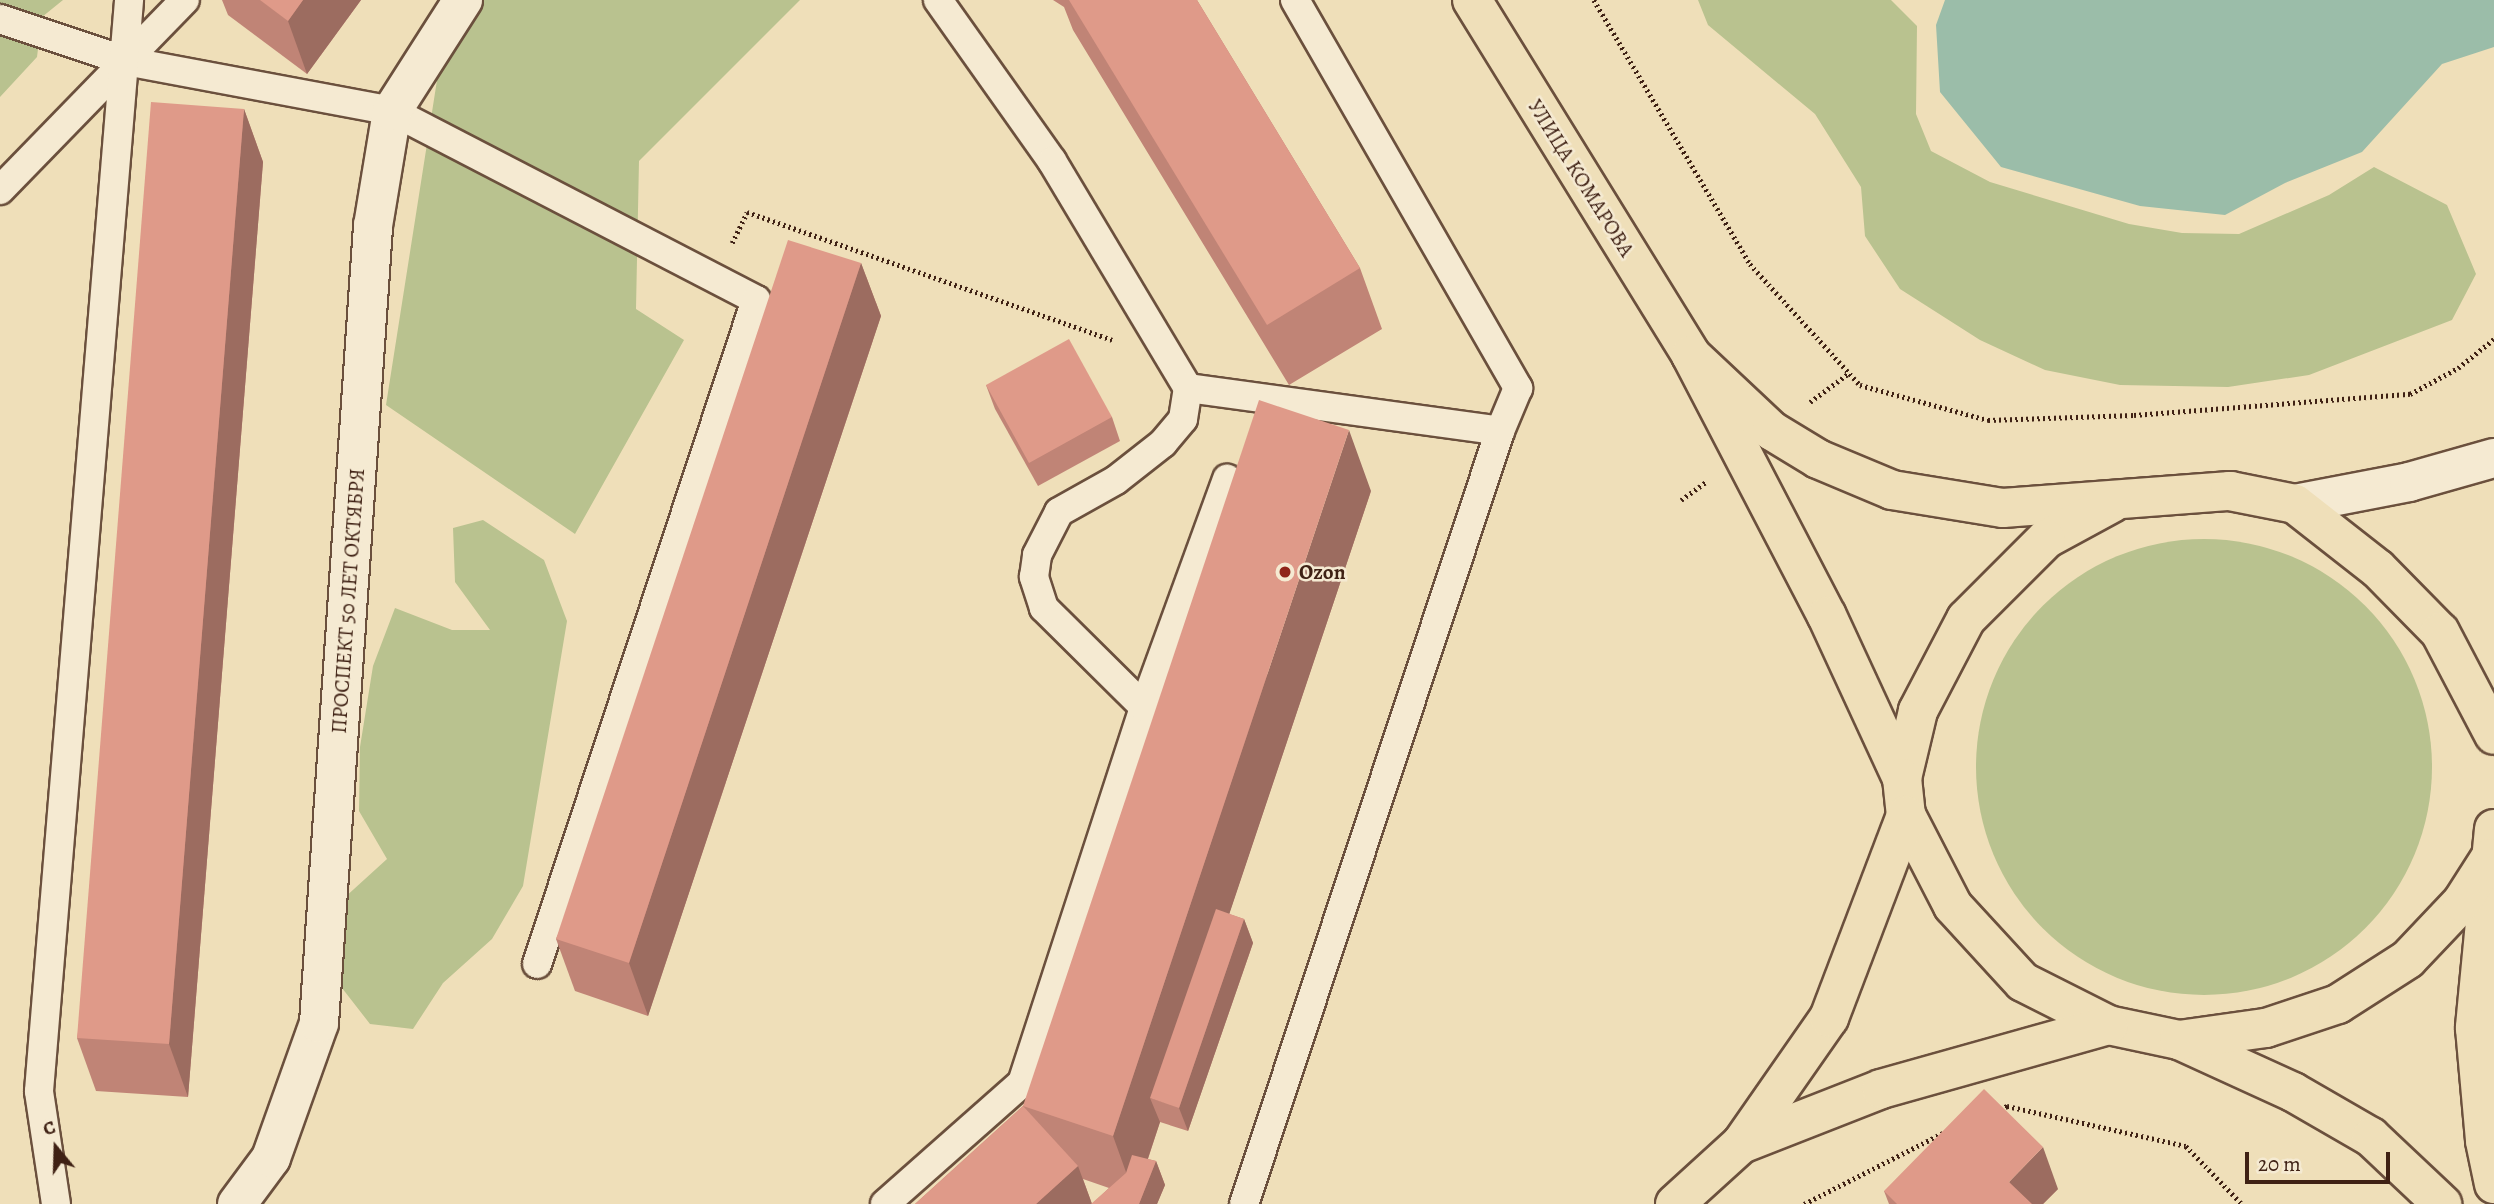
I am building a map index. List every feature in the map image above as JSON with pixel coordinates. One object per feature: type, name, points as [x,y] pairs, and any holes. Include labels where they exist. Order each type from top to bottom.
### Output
[{"type":"main road","name":"УЛИЦА КОМАРОВА","points":[[1472,0],[1691,355]]},
{"type":"main road","points":[[1691,355],[1772,431],[1818,459],[1892,490],[2003,508],[2112,503],[2156,494],[2230,491],[2295,504],[2378,569],[2440,632],[2494,735]]},
{"type":"main road","points":[[1691,355],[1827,616],[1902,778],[1906,815],[1953,906],[2023,982],[2108,1025],[2179,1040],[2293,1092],[2371,1137],[2442,1204]]},
{"type":"main road","points":[[1902,778],[1918,710],[1966,619],[2046,539],[2112,503]]},
{"type":"main road","points":[[1675,1204],[1741,1144],[1829,1018],[1906,815]]},
{"type":"main road","points":[[2179,1040],[2266,1028],[2338,1004],[2408,959],[2462,902],[2492,844]]},
{"type":"main road","points":[[2492,844],[2485,1027],[2485,1141],[2494,1184]]},
{"type":"main road","points":[[1741,1144],[1881,1089],[2108,1025]]},
{"type":"street","name":"ПРОСПЕКТ 50 ЛЕТ ОКТЯБРЯ","points":[[237,1204],[271,1158],[319,1023],[373,226],[391,111],[463,0]]},
{"type":"street","points":[[2295,504],[2409,482],[2494,458]]},
{"type":"lane","points":[[56,1204],[39,1091],[129,0]]},
{"type":"lane","points":[[0,190],[184,0]]},
{"type":"lane","points":[[938,0],[1052,161],[1188,388],[1183,419],[1163,443],[1116,480],[1059,512],[1037,555],[1034,577],[1044,607],[1144,707]]},
{"type":"lane","points":[[1244,1204],[1500,431],[1518,388],[1295,0]]},
{"type":"lane","points":[[0,19],[126,61],[391,111],[756,300],[537,964]]},
{"type":"lane","points":[[1188,388],[1500,431]]},
{"type":"lane","points":[[885,1204],[1022,1083],[1144,707],[1227,480]]},
{"type":"path","points":[[1594,0],[1750,264],[1860,386],[1988,420],[2134,415],[2410,394],[2458,368],[2494,338]]},
{"type":"path","points":[[715,279],[747,212],[1169,360]]},
{"type":"path","points":[[1995,1111],[2007,1106],[2186,1146],[2242,1204]]},
{"type":"path","points":[[1804,1204],[1949,1131]]},
{"type":"shaded area","points":[[0,0],[63,0],[42,17],[37,57],[0,97]]},
{"type":"shaded area","points":[[474,0],[800,0],[639,161],[636,309],[684,340],[575,534],[386,405],[443,42]]},
{"type":"shaded area","points":[[1698,0],[1891,0],[1917,26],[1916,114],[1931,151],[1990,182],[2129,224],[2182,233],[2239,234],[2329,195],[2374,167],[2447,205],[2476,274],[2452,320],[2309,375],[2228,387],[2120,385],[2045,370],[1980,340],[1900,289],[1865,236],[1861,187],[1815,114],[1708,25]]},
{"type":"shaded area","points":[[1945,0],[2494,0],[2494,47],[2442,64],[2362,152],[2285,183],[2225,215],[2140,206],[2001,167],[1940,92],[1936,25]]},
{"type":"shaded area","points":[[483,520],[544,560],[567,621],[523,886],[492,939],[443,983],[413,1029],[370,1024],[335,979],[343,899],[387,859],[359,811],[360,747],[373,666],[395,608],[452,630],[490,630],[455,582],[453,528]]},
{"type":"shaded area","points":[[2204,539],[2248,544],[2291,556],[2331,578],[2365,606],[2393,640],[2415,680],[2427,723],[2432,767],[2427,811],[2415,854],[2393,894],[2365,928],[2331,956],[2291,978],[2248,990],[2204,995],[2160,990],[2117,978],[2077,956],[2043,928],[2015,894],[1993,854],[1981,811],[1976,767],[1981,723],[1993,680],[2015,640],[2043,606],[2077,578],[2117,556],[2160,544]]},
{"type":"building","points":[[260,0],[303,0],[288,21]]},
{"type":"building","points":[[1069,0],[1197,0],[1360,268],[1267,325]]},
{"type":"building","points":[[151,102],[244,109],[169,1044],[77,1038]]},
{"type":"building","points":[[788,240],[861,263],[629,963],[556,939]]},
{"type":"building","points":[[1069,339],[1112,417],[1029,463],[986,385]]},
{"type":"building","points":[[1259,400],[1349,430],[1113,1136],[1023,1106]]},
{"type":"building","points":[[1216,909],[1244,919],[1179,1108],[1150,1098]]},
{"type":"building","points":[[1984,1089],[2043,1147],[2009,1182],[2032,1204],[1897,1204],[1884,1191]]},
{"type":"building","points":[[1023,1106],[1078,1166],[1036,1204],[915,1204]]},
{"type":"building","points":[[1132,1155],[1156,1161],[1139,1204],[1091,1204],[1126,1173]]},
{"type":"place","name":"Ozon","points":[[1285,572]]}]
